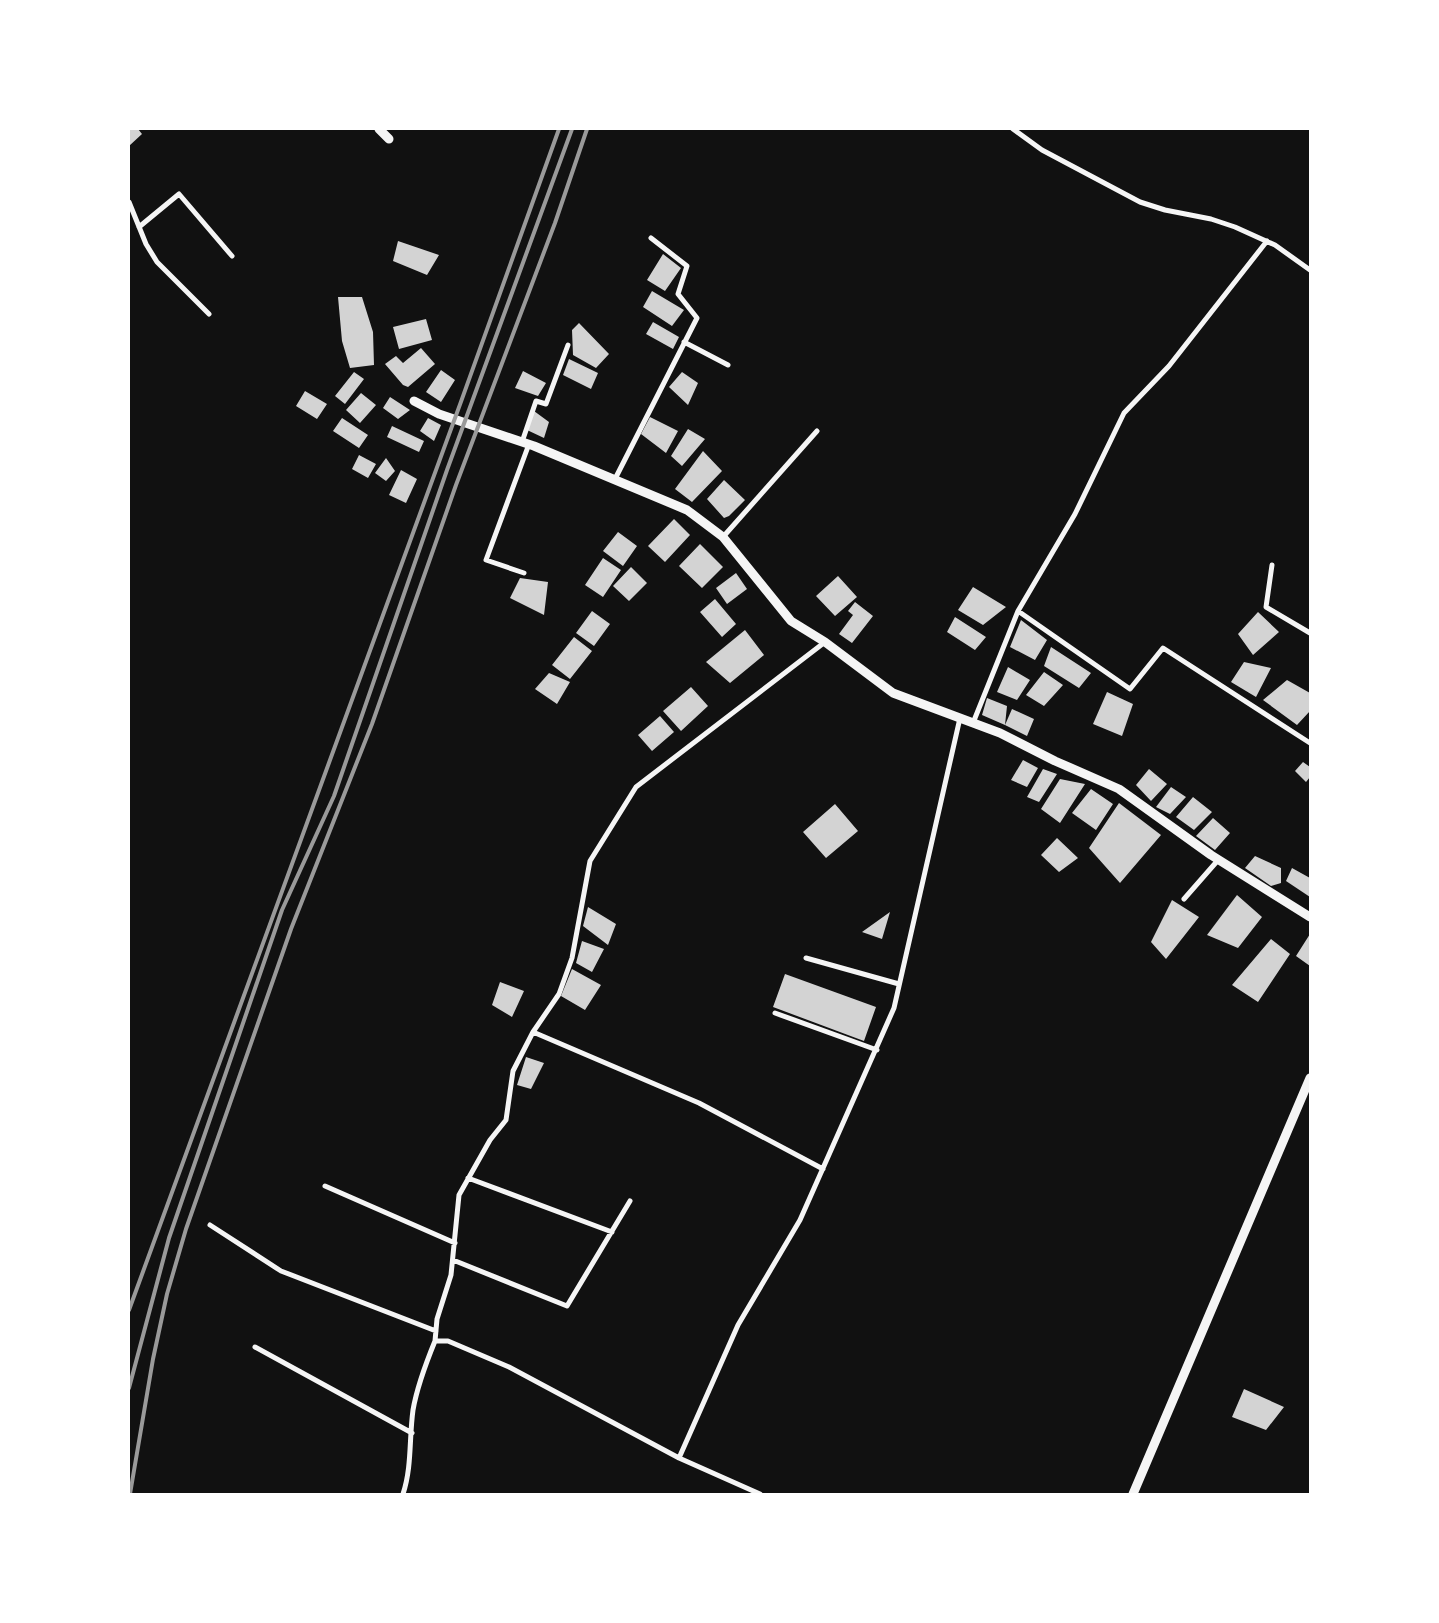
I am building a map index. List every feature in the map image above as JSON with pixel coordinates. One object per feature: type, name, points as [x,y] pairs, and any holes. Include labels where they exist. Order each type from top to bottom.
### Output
[{"type":"main road","points":[[379,129],[389,139]]},
{"type":"main road","points":[[414,401],[439,414],[526,443],[688,510],[723,537],[791,621],[825,642],[892,693],[1000,733],[1055,761],[1119,789],[1219,859],[1310,917]]},
{"type":"main road","points":[[1133,1494],[1146,1458],[1310,1078]]},
{"type":"street","points":[[1013,129],[1042,150],[1140,202],[1165,210],[1210,219],[1267,241],[1310,270]]},
{"type":"street","points":[[139,227],[179,194],[232,256]]},
{"type":"street","points":[[129,202],[139,227],[157,262],[209,314]]},
{"type":"street","points":[[615,479],[697,318],[678,294],[687,266],[652,238]]},
{"type":"street","points":[[973,723],[1018,611],[1075,514],[1124,413],[1169,366],[1267,241]]},
{"type":"street","points":[[684,342],[728,365]]},
{"type":"street","points":[[524,573],[486,560],[526,443],[536,400],[546,404],[568,345]]},
{"type":"street","points":[[723,537],[817,431]]},
{"type":"street","points":[[1272,564],[1266,607],[1310,633]]},
{"type":"street","points":[[1018,611],[1130,689],[1163,648],[1310,743]]},
{"type":"street","points":[[403,1494],[408,1475],[413,1410],[426,1362],[435,1341],[437,1319],[451,1275],[460,1195],[490,1140],[506,1120],[513,1071],[533,1032],[559,994],[572,958],[590,861],[636,787],[825,642]]},
{"type":"street","points":[[679,1458],[738,1325],[794,1233],[861,1080],[877,1050],[894,1008],[960,718]]},
{"type":"street","points":[[1184,899],[1219,859]]},
{"type":"street","points":[[806,958],[899,984]]},
{"type":"street","points":[[775,1013],[877,1050]]},
{"type":"street","points":[[533,1032],[699,1103],[823,1169]]},
{"type":"street","points":[[468,1178],[612,1232]]},
{"type":"street","points":[[325,1186],[455,1243]]},
{"type":"street","points":[[453,1260],[567,1306],[630,1201]]},
{"type":"street","points":[[210,1225],[280,1271],[436,1331]]},
{"type":"street","points":[[435,1341],[448,1341],[509,1367],[679,1458],[760,1494]]},
{"type":"street","points":[[255,1347],[412,1433]]},
{"type":"building","points":[[129,129],[138,129],[142,134],[129,146]]},
{"type":"building","points":[[398,241],[439,255],[427,275],[393,261]]},
{"type":"building","points":[[663,254],[681,268],[665,291],[647,280]]},
{"type":"building","points":[[652,291],[684,310],[672,326],[643,307]]},
{"type":"building","points":[[338,297],[362,297],[373,332],[374,365],[350,368],[342,341]]},
{"type":"building","points":[[426,319],[432,340],[399,349],[393,327]]},
{"type":"building","points":[[653,322],[679,337],[673,349],[646,334]]},
{"type":"building","points":[[579,323],[609,354],[596,368],[573,355],[572,330]]},
{"type":"building","points":[[421,348],[435,364],[408,387],[403,385],[385,364],[396,356],[403,363]]},
{"type":"building","points":[[569,359],[598,373],[591,389],[563,375]]},
{"type":"building","points":[[441,370],[455,380],[441,402],[426,392]]},
{"type":"building","points":[[523,371],[546,383],[538,396],[515,388]]},
{"type":"building","points":[[354,372],[364,379],[345,404],[335,396]]},
{"type":"building","points":[[682,372],[698,383],[688,405],[669,387]]},
{"type":"building","points":[[305,391],[327,404],[317,419],[296,406]]},
{"type":"building","points":[[361,393],[376,405],[360,423],[346,410]]},
{"type":"building","points":[[390,397],[410,410],[398,419],[383,408]]},
{"type":"building","points":[[534,411],[549,422],[544,438],[527,430]]},
{"type":"building","points":[[650,417],[678,431],[666,453],[641,434]]},
{"type":"building","points":[[342,418],[368,435],[359,448],[333,431]]},
{"type":"building","points":[[428,418],[441,425],[434,441],[420,431]]},
{"type":"building","points":[[392,426],[424,441],[419,452],[387,437]]},
{"type":"building","points":[[688,429],[705,439],[682,466],[671,456]]},
{"type":"building","points":[[703,451],[722,471],[692,502],[675,489]]},
{"type":"building","points":[[359,455],[376,464],[368,478],[352,469]]},
{"type":"building","points":[[386,458],[395,471],[386,481],[375,473]]},
{"type":"building","points":[[401,470],[417,479],[406,503],[389,495]]},
{"type":"building","points":[[724,480],[745,500],[729,516],[724,518],[707,499]]},
{"type":"building","points":[[674,519],[690,535],[665,562],[648,546]]},
{"type":"building","points":[[618,532],[637,546],[623,566],[603,551]]},
{"type":"building","points":[[700,544],[723,567],[702,588],[679,566]]},
{"type":"building","points":[[603,558],[621,570],[603,597],[585,585]]},
{"type":"building","points":[[631,567],[647,583],[629,601],[613,586]]},
{"type":"building","points":[[736,573],[747,589],[727,604],[716,588]]},
{"type":"building","points":[[838,576],[857,597],[835,616],[816,596]]},
{"type":"building","points":[[520,578],[548,582],[544,615],[510,598]]},
{"type":"building","points":[[973,587],[1006,607],[983,625],[958,610]]},
{"type":"building","points":[[715,599],[736,624],[722,637],[700,612]]},
{"type":"building","points":[[855,602],[873,616],[852,643],[839,634],[853,615],[848,611]]},
{"type":"building","points":[[592,611],[610,624],[594,646],[576,633]]},
{"type":"building","points":[[1258,612],[1279,632],[1253,655],[1238,634]]},
{"type":"building","points":[[955,617],[986,637],[975,650],[947,632]]},
{"type":"building","points":[[1021,620],[1047,640],[1035,660],[1010,647]]},
{"type":"building","points":[[745,630],[764,655],[730,683],[706,662]]},
{"type":"building","points":[[574,637],[592,651],[570,679],[552,665]]},
{"type":"building","points":[[1051,647],[1091,673],[1079,688],[1044,666]]},
{"type":"building","points":[[1244,662],[1271,668],[1256,697],[1231,682]]},
{"type":"building","points":[[1008,667],[1030,680],[1017,700],[997,692]]},
{"type":"building","points":[[1044,672],[1063,685],[1044,706],[1026,695]]},
{"type":"building","points":[[549,673],[570,682],[557,704],[535,689]]},
{"type":"building","points":[[1287,680],[1310,693],[1310,711],[1297,725],[1263,700]]},
{"type":"building","points":[[691,687],[708,706],[681,731],[663,711]]},
{"type":"building","points":[[1107,692],[1133,704],[1122,736],[1093,724]]},
{"type":"building","points":[[987,698],[1007,706],[1005,725],[982,715]]},
{"type":"building","points":[[1012,709],[1034,719],[1027,736],[1005,725]]},
{"type":"building","points":[[660,716],[674,732],[652,751],[638,735]]},
{"type":"building","points":[[1023,760],[1038,768],[1027,787],[1011,780]]},
{"type":"building","points":[[1303,762],[1310,767],[1310,777],[1306,782],[1295,771]]},
{"type":"building","points":[[1043,769],[1057,774],[1039,802],[1027,797]]},
{"type":"building","points":[[1149,769],[1167,784],[1151,801],[1136,785]]},
{"type":"building","points":[[1060,779],[1085,784],[1060,823],[1041,809]]},
{"type":"building","points":[[1171,787],[1186,797],[1170,814],[1156,807]]},
{"type":"building","points":[[1091,789],[1113,804],[1096,830],[1072,813]]},
{"type":"building","points":[[1193,797],[1212,812],[1194,830],[1176,817]]},
{"type":"building","points":[[1119,803],[1161,835],[1120,883],[1089,848]]},
{"type":"building","points":[[835,804],[858,831],[826,858],[803,832]]},
{"type":"building","points":[[1213,818],[1230,833],[1215,850],[1196,836]]},
{"type":"building","points":[[1057,838],[1078,858],[1059,872],[1041,855]]},
{"type":"building","points":[[1255,856],[1281,868],[1281,883],[1271,886],[1245,868]]},
{"type":"building","points":[[1292,868],[1310,878],[1310,897],[1286,881]]},
{"type":"building","points":[[1237,895],[1262,917],[1238,948],[1207,935]]},
{"type":"building","points":[[1172,900],[1199,917],[1166,959],[1151,942]]},
{"type":"building","points":[[588,907],[616,924],[608,945],[583,926]]},
{"type":"building","points":[[890,912],[882,939],[862,932]]},
{"type":"building","points":[[1310,934],[1310,966],[1296,956]]},
{"type":"building","points":[[1271,939],[1290,954],[1258,1002],[1232,985]]},
{"type":"building","points":[[582,941],[604,949],[592,972],[576,963]]},
{"type":"building","points":[[572,969],[601,985],[585,1010],[561,996]]},
{"type":"building","points":[[785,974],[876,1007],[864,1041],[773,1007]]},
{"type":"building","points":[[500,982],[524,991],[512,1017],[492,1005]]},
{"type":"building","points":[[526,1057],[544,1063],[531,1089],[517,1085]]},
{"type":"building","points":[[1244,1389],[1284,1407],[1266,1430],[1232,1417]]},
{"type":"railway","points":[[129,1310],[453,425],[559,129]]},
{"type":"railway","points":[[129,1388],[169,1238],[282,910],[334,796],[447,470],[572,129]]},
{"type":"railway","points":[[130,1494],[153,1359],[167,1294],[186,1229],[291,929],[372,724],[456,485],[555,223],[587,129]]}]
